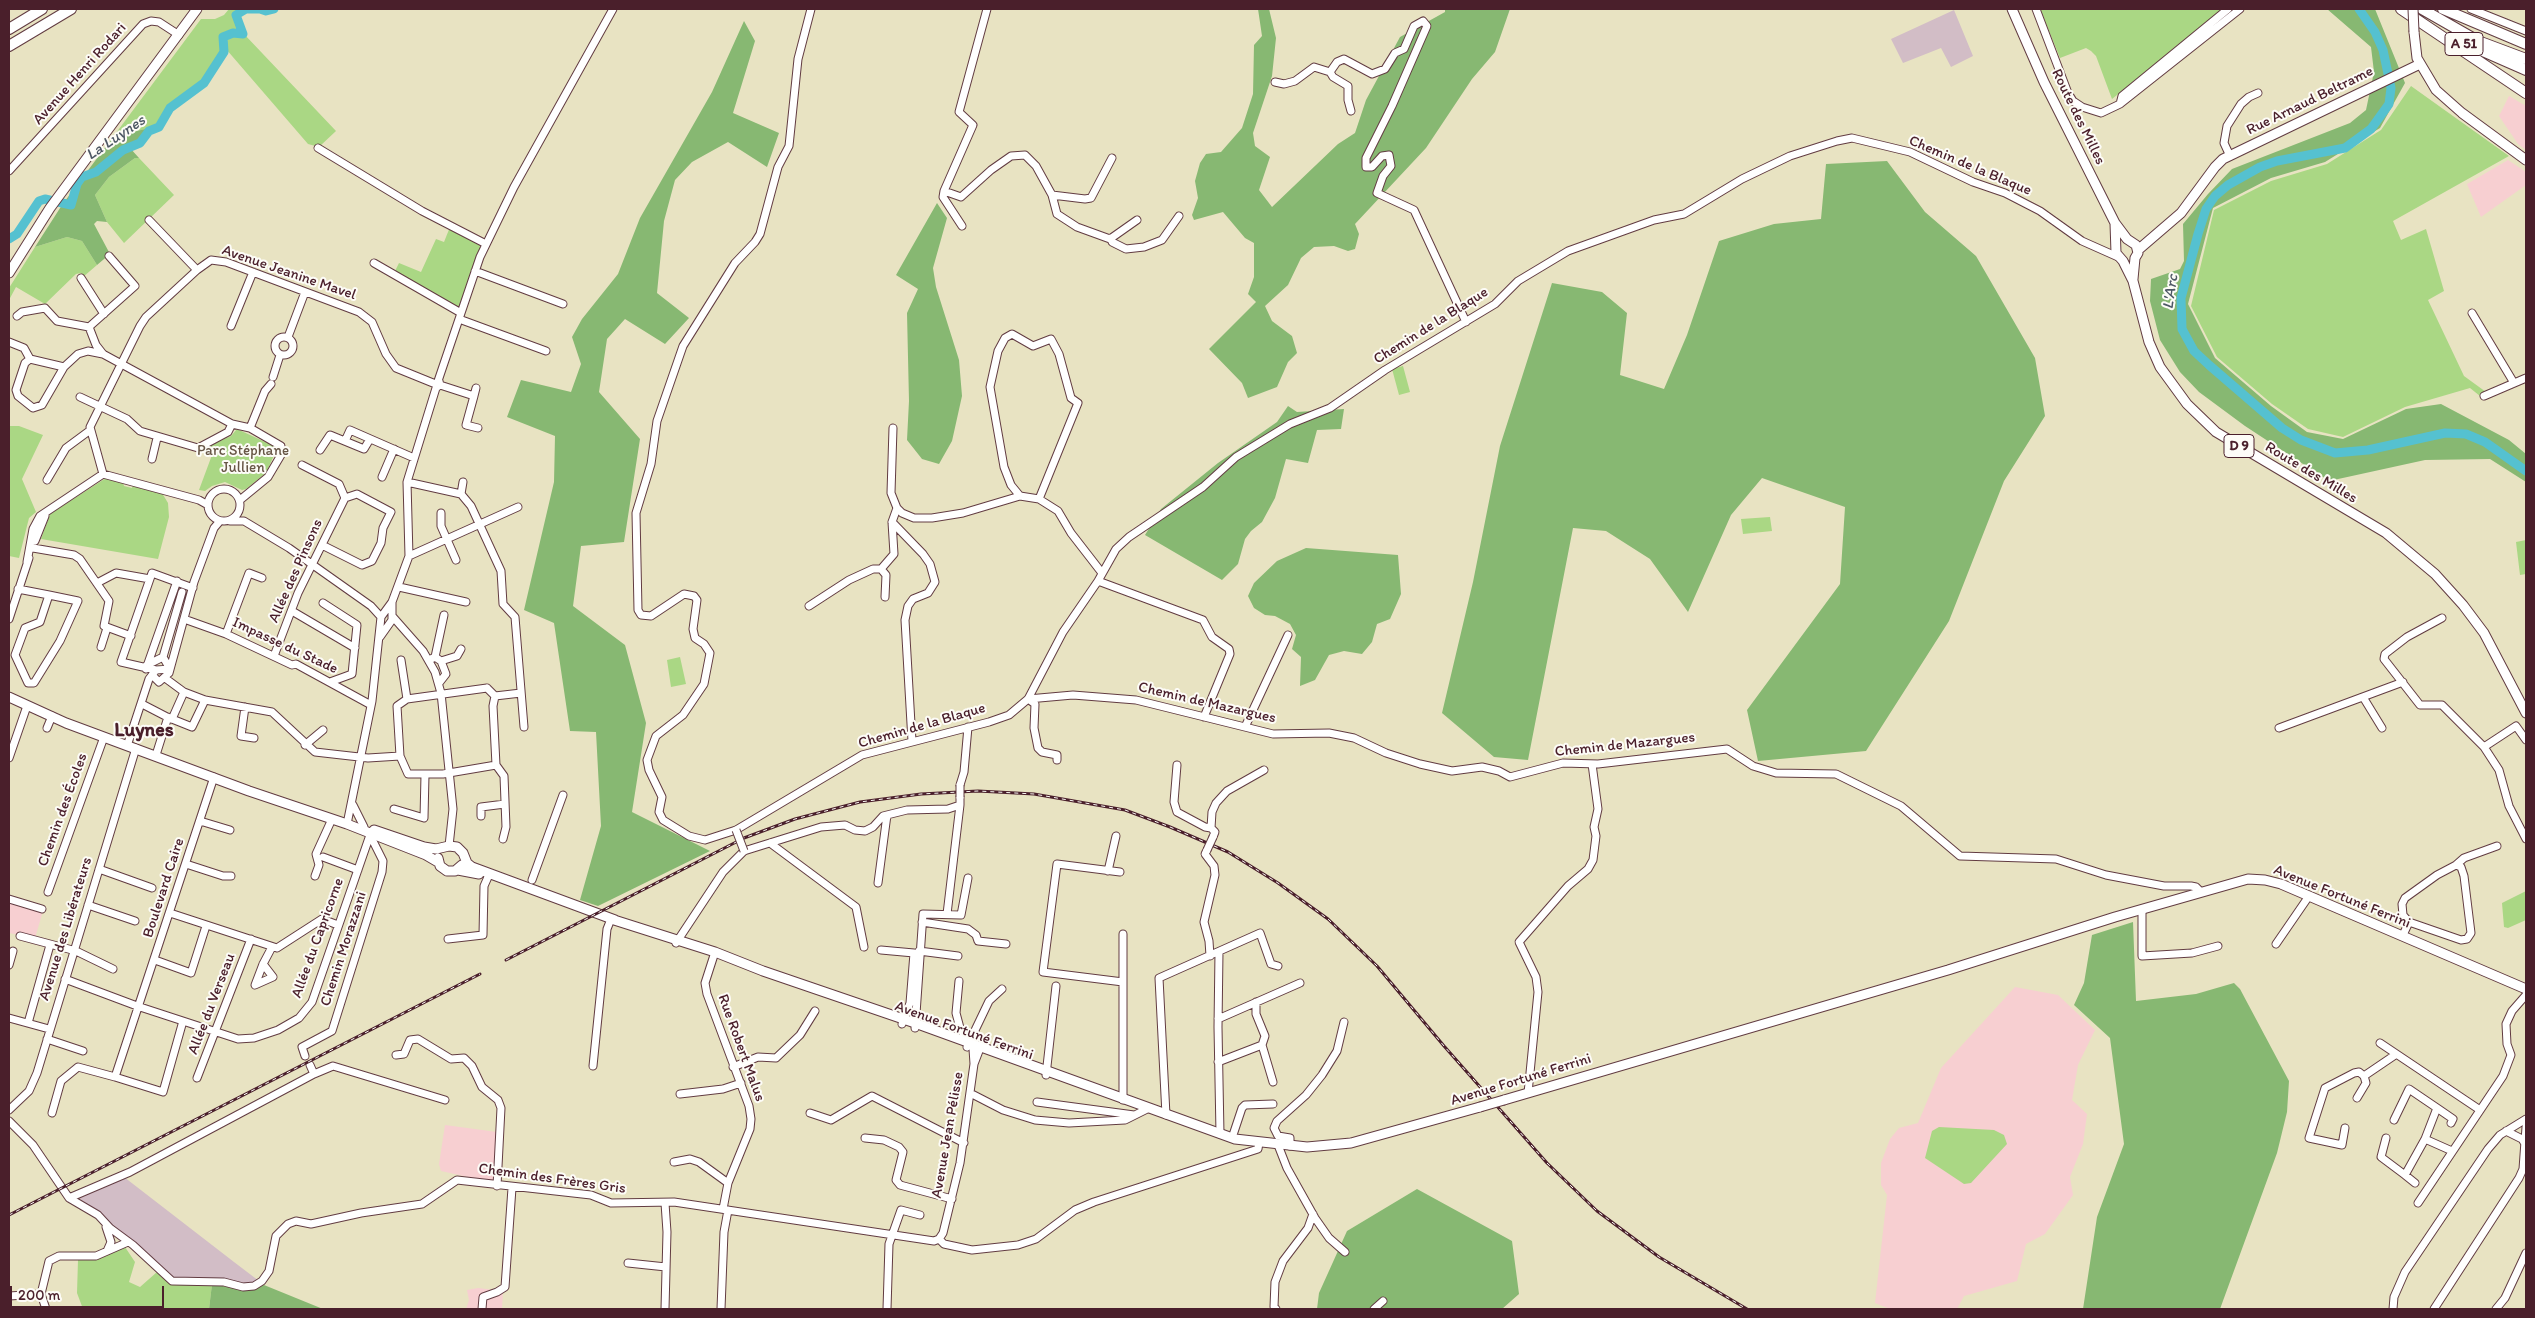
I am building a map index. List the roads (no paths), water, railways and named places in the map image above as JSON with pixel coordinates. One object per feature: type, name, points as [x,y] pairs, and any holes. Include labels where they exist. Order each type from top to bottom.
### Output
[{"type":"highway","points":[[9,29],[42,9]]},
{"type":"highway","points":[[9,46],[71,9]]},
{"type":"highway","points":[[2401,9],[2526,93]]},
{"type":"highway","name":"A 51","points":[[2406,9],[2461,42],[2526,70]]},
{"type":"highway","name":"A 51","points":[[2422,9],[2478,41],[2526,59]]},
{"type":"highway","points":[[2443,9],[2526,44]]},
{"type":"main road","points":[[9,273],[50,208],[197,9]]},
{"type":"main road","name":"Route des Milles","points":[[2012,9],[2020,23]]},
{"type":"main road","name":"Route des Milles","points":[[2016,9],[2044,82],[2115,223]]},
{"type":"main road","points":[[2413,9],[2416,65],[2448,102],[2526,160]]},
{"type":"main road","name":"Rue Arnaud Beltrame","points":[[2136,254],[2186,208],[2215,167],[2230,156],[2416,65]]},
{"type":"main road","points":[[2115,223],[2130,240],[2136,254],[2130,261],[2121,259],[2117,246],[2115,223]]},
{"type":"main road","points":[[2117,246],[2130,240],[2156,236]]},
{"type":"main road","name":"D 9","points":[[2133,281],[2136,254]]},
{"type":"main road","name":"D 9","points":[[2121,259],[2133,281]]},
{"type":"main road","name":"Route des Milles","points":[[2133,281],[2149,342],[2160,367],[2172,386],[2192,410],[2216,432],[2386,534],[2434,567],[2473,608],[2494,639],[2526,704]]},
{"type":"main road","name":"Route des Milles","points":[[2413,554],[2452,592],[2484,633],[2524,717]]},
{"type":"main road","points":[[9,697],[27,708]]},
{"type":"main road","points":[[9,703],[367,831],[426,855],[438,862],[446,871],[458,870],[463,864],[462,853],[447,847],[424,847],[367,831]]},
{"type":"main road","points":[[438,862],[439,854],[447,847]]},
{"type":"main road","name":"Avenue Fortuné Ferrini","points":[[462,853],[467,863],[472,867],[611,919],[763,971],[1166,1116],[1232,1138],[1290,1146],[1329,1146],[1351,1143],[1480,1107],[1948,970],[2004,957],[2096,928],[2142,910],[2239,881],[2258,879],[2273,882],[2526,988]]},
{"type":"main road","name":"Avenue Fortuné Ferrini","points":[[458,870],[488,877],[574,905]]},
{"type":"street","points":[[347,824],[371,705],[380,638],[409,556],[407,482],[437,384],[486,244],[514,187],[613,9]]},
{"type":"street","name":"Chemin de la Blaque","points":[[811,9],[798,59],[789,146],[778,167],[760,234],[736,263],[682,346],[657,421],[652,464],[636,513],[638,610],[641,614],[650,616],[684,594],[694,596],[697,600],[693,629],[695,638],[704,644],[710,653],[704,684],[683,715],[656,736],[647,760],[649,770],[662,797],[659,812],[663,820],[676,829],[705,840],[736,830],[862,756],[1010,715],[1028,699],[1063,632],[1098,581],[1116,548],[1129,536],[1203,487],[1236,457],[1290,424],[1330,408],[1385,370],[1495,304],[1518,281],[1568,251],[1654,220],[1684,214],[1742,179],[1790,156],[1852,138],[1910,152],[1974,182],[2005,193],[2040,211],[2082,241],[2106,250],[2121,259]]},
{"type":"street","points":[[962,226],[943,197],[973,125],[959,112],[987,9]]},
{"type":"street","points":[[2036,9],[2068,93],[2073,101],[2092,112],[2101,113],[2120,104],[2240,9]]},
{"type":"street","points":[[2120,104],[2122,96],[2228,9]]},
{"type":"street","points":[[2471,9],[2526,32]]},
{"type":"street","name":"Avenue Henri Rodari","points":[[9,171],[143,24],[151,21],[159,22],[179,35]]},
{"type":"street","points":[[1330,72],[1337,62],[1344,59],[1372,74],[1385,69],[1395,53],[1404,48],[1414,26],[1423,21],[1427,26],[1392,106],[1366,158],[1366,167],[1372,166],[1382,156],[1389,155],[1392,166],[1383,176],[1377,193],[1414,210],[1466,322]]},
{"type":"street","points":[[1275,82],[1284,84],[1295,81],[1314,67],[1330,72],[1333,77],[1348,86],[1348,100],[1351,111]]},
{"type":"street","points":[[2230,156],[2223,137],[2232,114],[2248,97],[2258,93]]},
{"type":"street","points":[[318,148],[422,211],[486,244]]},
{"type":"street","points":[[944,191],[962,197],[991,170],[1011,156],[1025,155],[1036,166],[1052,195],[1057,214],[1076,227],[1111,238],[1112,242],[1126,248],[1144,247],[1162,240],[1180,216]]},
{"type":"street","points":[[1052,195],[1084,199],[1091,198],[1112,158]]},
{"type":"street","points":[[149,220],[196,270]]},
{"type":"street","points":[[1111,238],[1138,220]]},
{"type":"street","points":[[2106,250],[2117,246]]},
{"type":"street","points":[[89,328],[135,286],[109,256]]},
{"type":"street","name":"Avenue Jeanine Mavel","points":[[89,431],[146,317],[196,270],[205,263],[216,260],[359,312],[372,322],[386,354],[396,368],[474,396]]},
{"type":"street","points":[[374,263],[460,316],[546,351]]},
{"type":"street","points":[[475,271],[563,304]]},
{"type":"street","points":[[231,326],[253,272]]},
{"type":"street","points":[[81,278],[104,314]]},
{"type":"street","points":[[288,337],[305,292]]},
{"type":"street","points":[[17,316],[22,312],[45,308],[57,321],[89,328]]},
{"type":"street","points":[[2472,313],[2514,383]]},
{"type":"street","points":[[89,328],[96,346],[103,354]]},
{"type":"street","points":[[1020,496],[1011,485],[1004,467],[990,388],[998,351],[1005,338],[1012,334],[1033,346],[1051,339],[1059,354],[1071,398],[1078,403],[1039,499]]},
{"type":"street","points":[[280,337],[288,337],[293,343],[293,350],[287,355],[280,354],[275,349],[275,342],[280,337]]},
{"type":"street","points":[[9,342],[24,348],[30,359],[64,367]]},
{"type":"street","points":[[30,359],[26,363],[16,390],[20,399],[33,408],[42,405],[64,367],[82,352],[103,354],[232,424],[250,428],[278,443],[282,450],[268,477],[240,500]]},
{"type":"street","points":[[250,428],[265,391],[272,381],[280,354]]},
{"type":"street","points":[[2484,396],[2526,378]]},
{"type":"street","points":[[476,388],[466,425],[478,428]]},
{"type":"street","points":[[80,397],[126,419],[140,431],[157,438],[198,448],[228,432],[232,424]]},
{"type":"street","points":[[809,606],[864,572],[880,569],[894,554],[892,522],[897,508],[892,493],[893,428]]},
{"type":"street","points":[[345,441],[350,430],[414,458]]},
{"type":"street","points":[[47,480],[66,448],[89,431],[103,474]]},
{"type":"street","points":[[320,450],[330,435],[364,449],[370,439]]},
{"type":"street","points":[[152,459],[157,438]]},
{"type":"street","points":[[382,477],[394,449]]},
{"type":"street","points":[[302,465],[339,484],[345,498],[357,494],[391,512],[383,528],[381,543],[372,561],[362,565],[322,545]]},
{"type":"street","points":[[9,620],[27,562],[37,521],[103,474],[199,500],[208,505]]},
{"type":"street","points":[[407,482],[461,494],[469,502],[480,525],[501,570],[503,604],[515,618],[524,727]]},
{"type":"street","points":[[461,494],[463,482]]},
{"type":"street","points":[[199,500],[222,489],[235,493],[248,492]]},
{"type":"street","points":[[235,493],[240,500],[240,511],[244,521]]},
{"type":"street","points":[[212,494],[208,505],[214,528]]},
{"type":"street","points":[[897,508],[914,518],[932,518],[963,513],[1020,496],[1039,499],[1058,511],[1071,533],[1102,573]]},
{"type":"street","name":"Allée des Pinsons","points":[[274,656],[312,564],[345,498]]},
{"type":"street","points":[[409,556],[447,541],[518,507]]},
{"type":"street","points":[[230,521],[240,511]]},
{"type":"street","points":[[27,562],[38,530],[48,512]]},
{"type":"street","points":[[441,513],[441,526],[456,560]]},
{"type":"street","points":[[211,515],[220,521],[244,521],[312,564],[402,629],[435,660],[446,674],[439,683]]},
{"type":"street","points":[[214,528],[220,521]]},
{"type":"street","points":[[892,522],[923,554],[930,564],[935,582],[928,593],[913,599],[908,606],[905,620],[912,741]]},
{"type":"street","name":"Avenue des Libérateurs","points":[[9,1110],[29,1091],[88,905],[129,746],[149,679],[161,676],[177,652],[193,588],[214,528]]},
{"type":"street","points":[[33,548],[74,555],[80,559],[109,601],[104,626],[131,636]]},
{"type":"street","points":[[880,569],[886,575],[885,596]]},
{"type":"street","points":[[97,583],[116,573],[150,580]]},
{"type":"street","points":[[193,588],[152,573],[121,662],[146,667],[184,692],[205,700],[272,712],[315,752],[361,757],[400,756]]},
{"type":"street","points":[[226,634],[249,573],[262,578]]},
{"type":"street","points":[[1098,581],[1203,620],[1212,637],[1229,649],[1230,654],[1204,716]]},
{"type":"street","points":[[146,667],[177,582]]},
{"type":"street","points":[[399,587],[466,602]]},
{"type":"street","points":[[18,589],[49,595],[78,601],[60,641],[34,683],[28,683],[15,655],[25,628],[40,622],[49,595]]},
{"type":"street","points":[[161,676],[163,657],[182,592]]},
{"type":"street","points":[[322,603],[357,625],[352,674],[330,682]]},
{"type":"street","points":[[292,611],[355,648]]},
{"type":"street","points":[[444,615],[435,660],[442,693],[450,771],[452,825],[454,836],[462,853]]},
{"type":"street","points":[[2442,618],[2407,637],[2385,654],[2384,659],[2420,704],[2442,705],[2484,747],[2499,770],[2509,806],[2526,839]]},
{"type":"street","name":"Impasse du Stade","points":[[184,619],[226,634],[292,665],[296,664],[371,705]]},
{"type":"street","points":[[101,648],[108,628]]},
{"type":"street","points":[[1245,727],[1288,635]]},
{"type":"street","points":[[435,660],[457,656],[461,649]]},
{"type":"street","points":[[146,667],[163,657]]},
{"type":"street","points":[[401,660],[407,699]]},
{"type":"street","points":[[2279,728],[2403,682]]},
{"type":"street","points":[[495,696],[487,688],[407,699],[397,706],[400,756],[408,774],[424,775],[496,765]]},
{"type":"street","points":[[156,755],[170,718],[184,692]]},
{"type":"street","points":[[495,696],[521,693]]},
{"type":"street","name":"Chemin de Mazargues","points":[[1028,699],[1073,695],[1136,700],[1273,734],[1329,733],[1354,738],[1386,753],[1420,764],[1452,771],[1482,767],[1499,771],[1510,778],[1563,763],[1592,764],[1727,749],[1753,766],[1776,773],[1836,774],[1901,806],[1960,856],[2056,859],[2106,875],[2164,886],[2191,886],[2196,887],[2201,892]]},
{"type":"street","points":[[495,696],[493,706],[496,765],[504,776],[506,827],[503,839]]},
{"type":"street","points":[[2363,697],[2382,728]]},
{"type":"street","points":[[1028,699],[1035,704],[1034,728],[1038,748],[1042,752],[1057,755],[1057,760]]},
{"type":"street","points":[[141,706],[192,727],[205,700]]},
{"type":"street","points":[[245,706],[241,736],[254,738]]},
{"type":"street","points":[[9,758],[27,708]]},
{"type":"street","points":[[2484,747],[2516,726],[2524,717]]},
{"type":"street","points":[[47,728],[54,718]]},
{"type":"street","points":[[2516,726],[2526,740]]},
{"type":"street","points":[[946,914],[968,728]]},
{"type":"street","points":[[306,744],[323,730]]},
{"type":"street","name":"Chemin des Écoles","points":[[48,892],[104,738]]},
{"type":"street","points":[[1528,1093],[1538,992],[1536,977],[1519,942],[1568,886],[1588,869],[1593,860],[1596,836],[1594,827],[1598,809],[1592,764]]},
{"type":"street","points":[[1177,765],[1174,802],[1177,812],[1205,827],[1211,828],[1215,832],[1205,854],[1214,866],[1215,875],[1204,922],[1209,941],[1210,956]]},
{"type":"street","points":[[1211,828],[1212,812],[1227,791],[1264,770]]},
{"type":"street","points":[[394,809],[424,818],[424,775]]},
{"type":"street","name":"Boulevard Caire","points":[[115,1077],[214,777]]},
{"type":"street","points":[[532,880],[562,795]]},
{"type":"street","points":[[676,941],[723,872],[744,851],[821,827],[845,825],[855,830],[865,831],[873,828],[882,816],[907,810],[948,809],[960,801]]},
{"type":"street","points":[[481,816],[481,807],[505,804]]},
{"type":"street","points":[[352,805],[367,831]]},
{"type":"street","points":[[878,883],[887,815]]},
{"type":"street","points":[[315,876],[319,865],[316,854],[332,819]]},
{"type":"street","points":[[200,821],[230,830]]},
{"type":"street","points":[[447,847],[452,825]]},
{"type":"street","points":[[736,830],[744,851]]},
{"type":"street","name":"Allée du Capricorne","points":[[65,979],[138,1006],[238,1039],[254,1038],[278,1030],[299,1018],[312,1002],[358,870],[367,831]]},
{"type":"street","name":"Chemin Morazzani","points":[[305,1056],[302,1047],[332,1030],[382,872],[383,861],[367,831]]},
{"type":"street","points":[[1108,871],[1116,836]]},
{"type":"street","points":[[770,843],[856,907],[864,947]]},
{"type":"street","points":[[2456,865],[2461,867],[2464,876],[2471,933],[2468,939],[2461,940],[2409,922],[2403,915],[2402,904],[2405,898],[2464,858],[2496,846]]},
{"type":"street","points":[[324,858],[358,870]]},
{"type":"street","points":[[186,864],[223,876],[231,876]]},
{"type":"street","points":[[1120,872],[1057,864],[1043,972],[1123,982]]},
{"type":"street","points":[[98,869],[152,888]]},
{"type":"street","points":[[448,939],[483,935],[484,886],[488,877]]},
{"type":"street","points":[[915,1026],[923,914],[961,915],[968,878]]},
{"type":"street","points":[[2276,944],[2309,896]]},
{"type":"street","points":[[9,899],[42,909]]},
{"type":"street","points":[[88,905],[136,921]]},
{"type":"street","points":[[2142,910],[2142,956],[2192,953],[2218,946]]},
{"type":"street","points":[[170,913],[277,948],[322,920],[338,925]]},
{"type":"street","points":[[594,1066],[608,929],[611,919]]},
{"type":"street","points":[[922,922],[968,929],[976,935],[978,941],[1006,944]]},
{"type":"street","points":[[2403,935],[2409,922]]},
{"type":"street","points":[[155,960],[191,972],[206,926]]},
{"type":"street","points":[[1166,1116],[1159,978],[1260,933],[1270,964],[1278,966]]},
{"type":"street","points":[[1123,934],[1123,1100]]},
{"type":"street","points":[[20,936],[73,952],[114,969]]},
{"type":"street","name":"Allée du Verseau","points":[[197,1078],[251,940]]},
{"type":"street","points":[[28,1024],[50,945]]},
{"type":"street","points":[[263,964],[272,947]]},
{"type":"street","points":[[881,950],[914,953],[910,1003],[903,1022]]},
{"type":"street","points":[[9,966],[13,951]]},
{"type":"street","points":[[919,951],[958,956]]},
{"type":"street","points":[[1220,952],[1218,1019],[1220,1134]]},
{"type":"street","name":"Rue Robert Malus","points":[[714,954],[705,984],[707,994],[751,1118],[750,1129],[728,1183],[721,1309]]},
{"type":"street","points":[[959,981],[956,1013],[960,1028],[973,1047]]},
{"type":"street","points":[[1218,1019],[1300,983]]},
{"type":"street","points":[[1047,1073],[1056,986]]},
{"type":"street","points":[[973,1047],[989,1001],[1002,989]]},
{"type":"street","points":[[2418,1203],[2503,1076],[2511,1055],[2507,1044],[2506,1024],[2512,1011],[2526,995]]},
{"type":"street","points":[[1256,1002],[1256,1014],[1265,1036],[1262,1045],[1273,1082]]},
{"type":"street","points":[[734,1066],[758,1057],[776,1058],[800,1035],[815,1011]]},
{"type":"street","points":[[9,1018],[49,1030]]},
{"type":"street","points":[[52,1113],[61,1081],[78,1067],[163,1092],[183,1021]]},
{"type":"street","points":[[1290,1146],[1290,1138],[1278,1136],[1274,1128],[1277,1121],[1306,1095],[1322,1075],[1337,1051],[1344,1022]]},
{"type":"street","points":[[396,1054],[404,1054],[410,1040],[418,1038],[451,1059],[464,1058],[472,1066],[482,1087],[498,1100],[501,1108],[497,1186]]},
{"type":"street","points":[[47,1039],[84,1050]]},
{"type":"street","points":[[2380,1043],[2395,1055],[2480,1110]]},
{"type":"street","points":[[1218,1062],[1262,1045]]},
{"type":"street","name":"Avenue Jean Pélisse","points":[[939,1239],[943,1233],[952,1199],[964,1143],[974,1064],[973,1047]]},
{"type":"street","points":[[2364,1076],[2395,1055]]},
{"type":"street","points":[[310,1065],[314,1074]]},
{"type":"street","points":[[69,1198],[130,1172],[314,1074],[333,1066],[445,1100]]},
{"type":"street","points":[[2345,1128],[2342,1145],[2309,1138],[2325,1088],[2359,1072],[2364,1076],[2366,1083],[2357,1098]]},
{"type":"street","points":[[680,1094],[723,1089],[740,1083]]},
{"type":"street","points":[[2394,1120],[2409,1089],[2453,1118],[2450,1123]]},
{"type":"street","points":[[970,1093],[1003,1110],[1035,1120],[1069,1123],[1112,1122],[1125,1120],[1147,1109]]},
{"type":"street","points":[[810,1113],[831,1120],[872,1096],[964,1143]]},
{"type":"street","points":[[1037,1102],[1135,1115]]},
{"type":"street","points":[[1232,1138],[1242,1108],[1245,1105],[1273,1104]]},
{"type":"street","points":[[2406,1175],[2425,1139],[2437,1108]]},
{"type":"street","points":[[2393,1309],[2394,1297],[2405,1272],[2488,1149],[2500,1135],[2526,1119]]},
{"type":"street","name":"Chemin des Frères Gris","points":[[9,1121],[33,1145],[69,1198],[88,1208],[103,1220],[172,1282],[224,1282],[243,1287],[254,1286],[262,1281],[269,1271],[276,1236],[288,1224],[296,1221],[311,1224],[361,1213],[422,1204],[457,1180],[512,1188],[591,1195],[611,1203],[674,1202],[934,1241],[939,1239],[944,1244],[972,1250],[1018,1245],[1036,1239],[1076,1210],[1094,1202],[1258,1149],[1259,1143]]},
{"type":"street","points":[[2434,1309],[2519,1178],[2523,1168],[2526,1127]]},
{"type":"street","points":[[2506,1131],[2522,1138],[2525,1144]]},
{"type":"street","points":[[865,1138],[884,1140],[899,1146],[903,1152],[896,1180],[900,1185],[952,1199]]},
{"type":"street","points":[[2386,1138],[2381,1157],[2415,1183]]},
{"type":"street","points":[[2425,1139],[2452,1151]]},
{"type":"street","points":[[1278,1145],[1287,1168],[1313,1214],[1329,1238],[1345,1252]]},
{"type":"street","points":[[674,1162],[690,1159],[700,1162],[728,1183]]},
{"type":"street","points":[[482,1309],[483,1297],[505,1287],[512,1188]]},
{"type":"street","points":[[664,1203],[668,1232],[665,1309]]},
{"type":"street","points":[[887,1309],[889,1244],[902,1210],[920,1215]]},
{"type":"street","points":[[1276,1309],[1274,1307],[1275,1282],[1283,1261],[1308,1228],[1313,1214]]},
{"type":"street","points":[[103,1220],[111,1242],[106,1252]]},
{"type":"street","points":[[106,1252],[120,1237]]},
{"type":"street","points":[[46,1309],[41,1294],[49,1261],[59,1256],[89,1257],[128,1242]]},
{"type":"street","points":[[2496,1309],[2505,1298],[2526,1253]]},
{"type":"street","points":[[628,1263],[666,1267]]},
{"type":"street","points":[[9,1296],[41,1294]]},
{"type":"street","points":[[1374,1309],[1383,1300]]},
{"type":"waterway","name":"La Luynes","points":[[9,239],[17,234],[39,201],[45,199],[71,205],[77,184],[82,177],[96,172],[123,150],[140,143],[149,131],[159,127],[170,108],[204,83],[224,52],[223,37],[233,33],[243,34],[236,15],[246,9],[259,9]]},
{"type":"waterway","name":"La Luynes","points":[[260,9],[266,11],[274,9]]},
{"type":"waterway","name":"L'Arc","points":[[2359,9],[2375,32],[2383,50],[2391,88],[2389,104],[2371,129],[2345,148],[2277,161],[2260,167],[2228,185],[2215,196],[2206,209],[2181,298],[2182,329],[2194,351],[2209,365],[2282,428],[2301,440],[2335,453],[2368,450],[2445,433],[2466,434],[2485,442],[2526,471]]},
{"type":"railway","points":[[506,960],[744,838],[795,819],[860,802],[921,794],[978,791],[1034,794],[1125,810],[1228,852],[1278,883],[1328,919],[1377,966],[1444,1046],[1547,1163],[1597,1211],[1659,1257],[1747,1309]]},
{"type":"railway","points":[[9,1215],[480,974]]},
{"type":"district","name":"Luynes","points":[[144,731]]},
{"type":"park label","name":"Parc Stéphane Jullien","points":[[243,460]]}]
